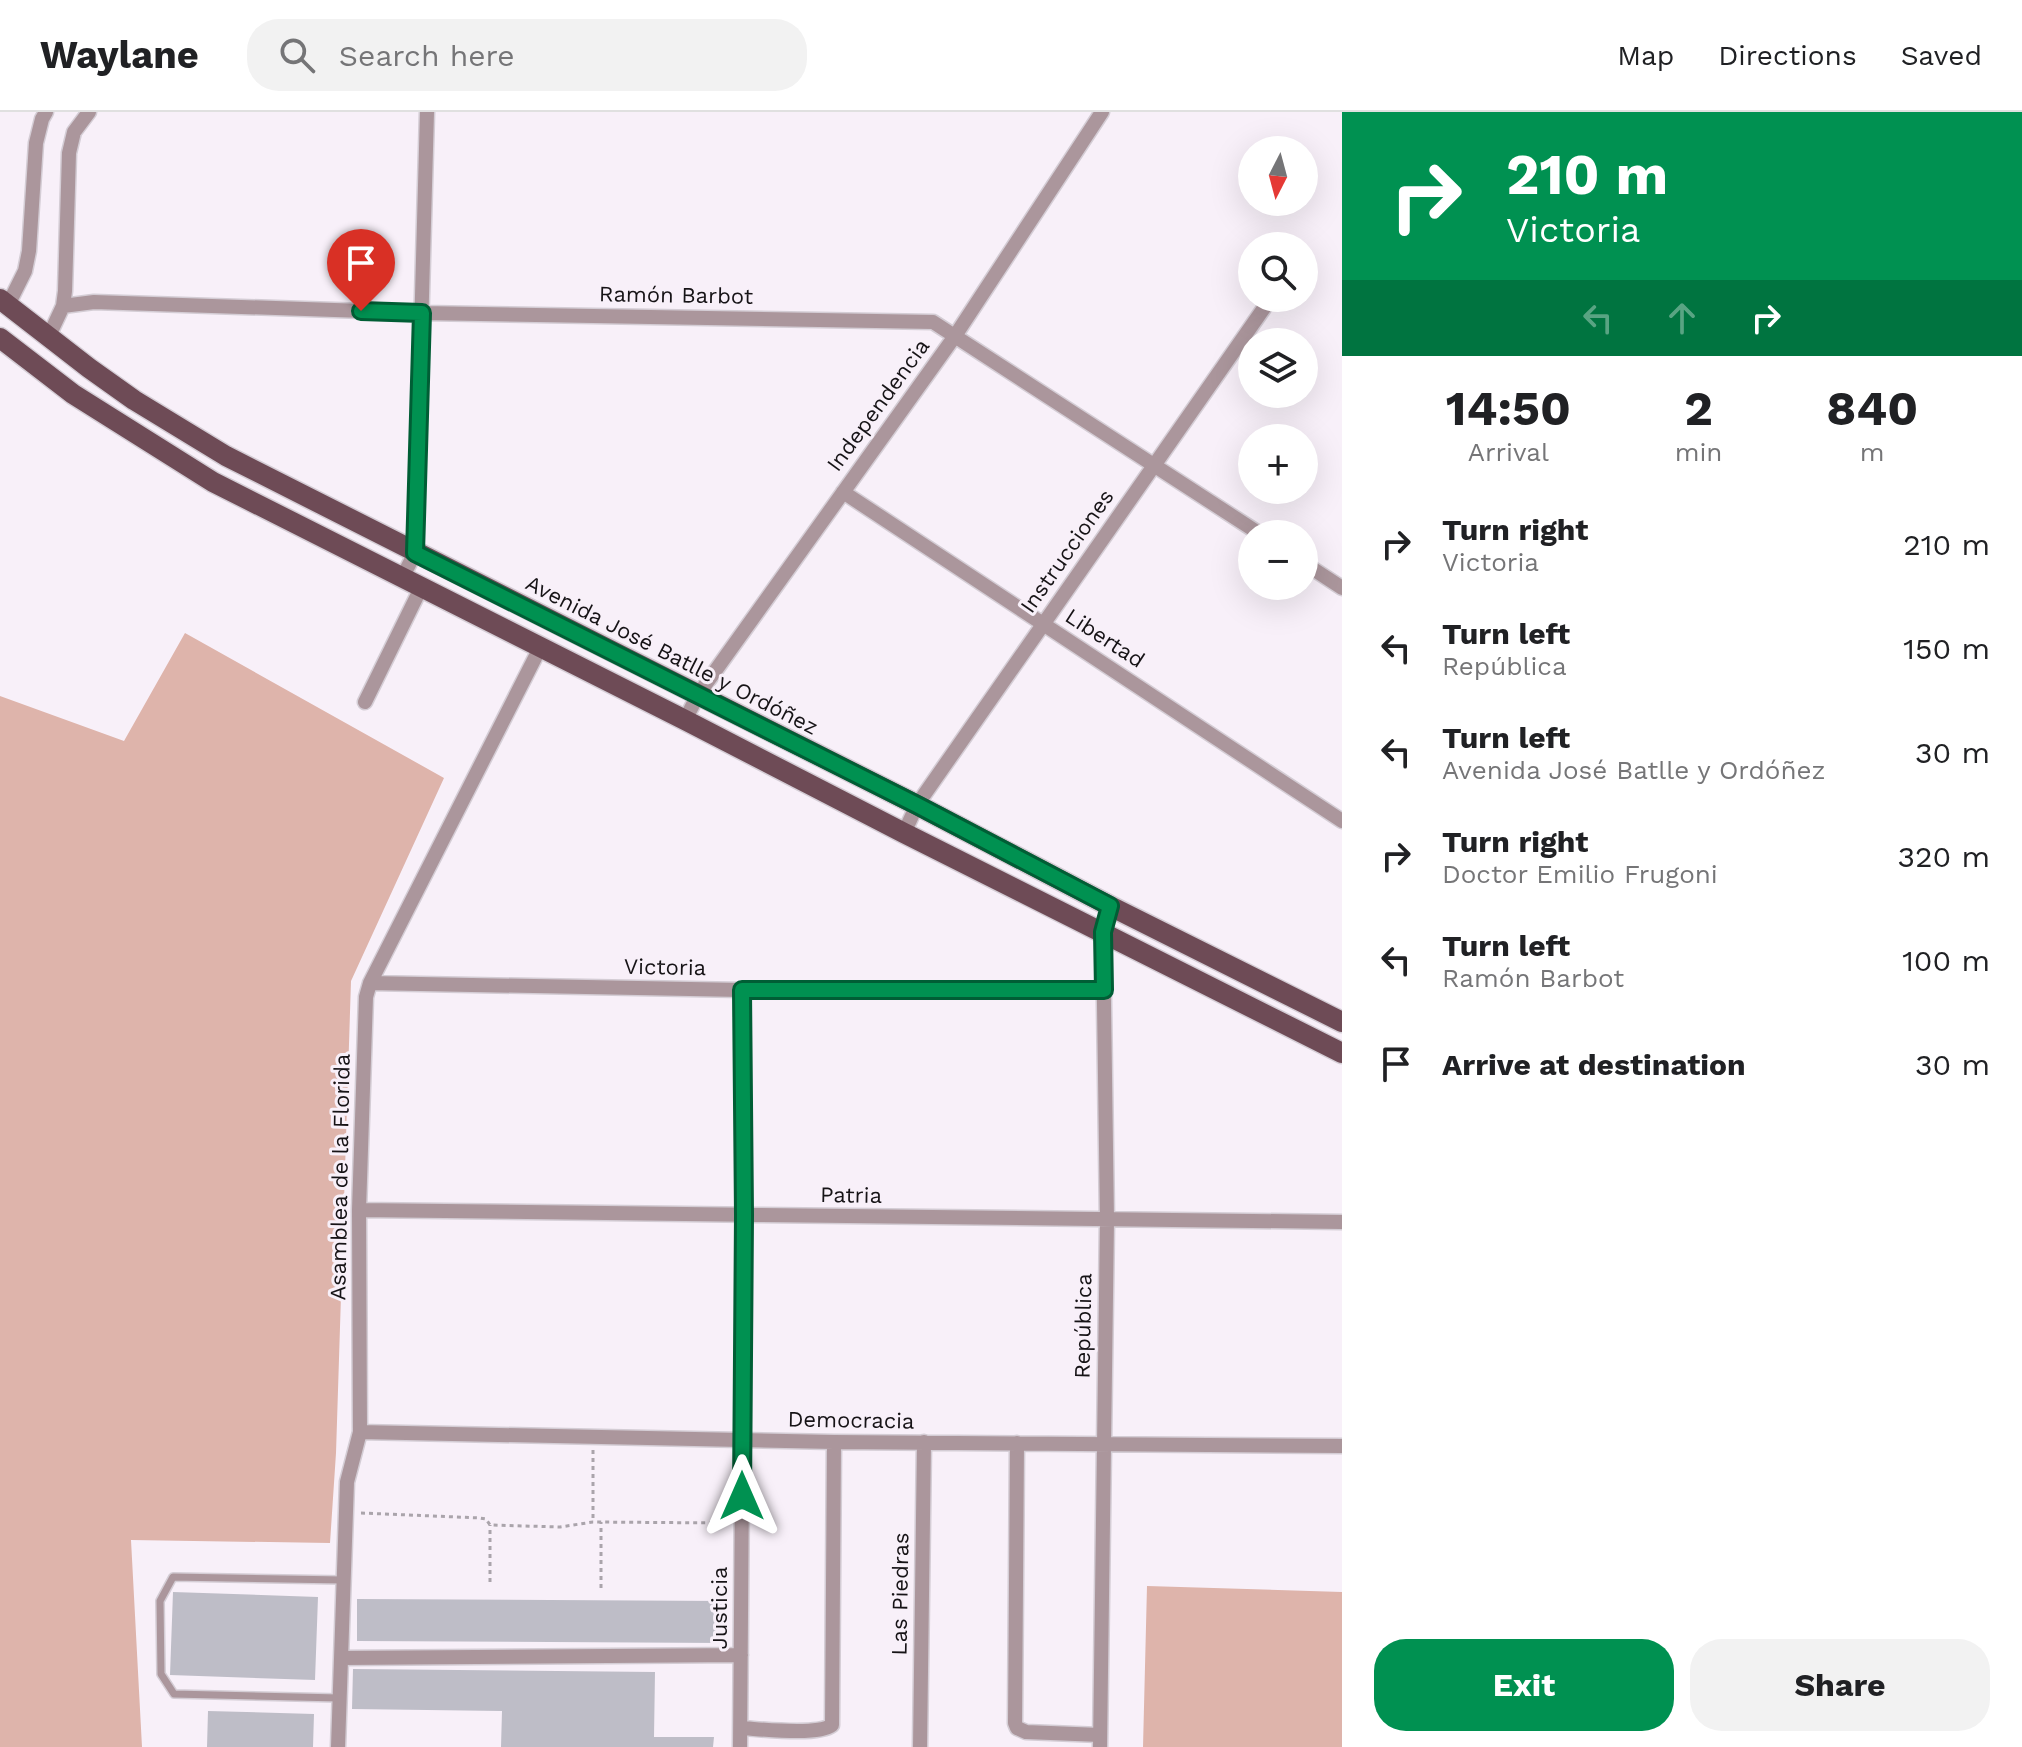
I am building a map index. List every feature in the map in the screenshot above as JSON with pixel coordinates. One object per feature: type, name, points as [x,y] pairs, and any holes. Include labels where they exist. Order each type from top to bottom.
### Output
[{"type":"main road","name":"Avenida José Batlle y Ordóñez","points":[[4,302],[134,400],[226,456],[1342,1022]]},
{"type":"main road","points":[[0,338],[73,394],[213,482],[1342,1053]]},
{"type":"street","points":[[4,302],[25,271],[36,143],[46,112]]},
{"type":"street","points":[[48,338],[63,306],[65,291],[69,153],[74,132],[89,112]]},
{"type":"street","points":[[402,578],[415,553],[427,112]]},
{"type":"street","name":"Independencia","points":[[685,720],[698,695],[955,336],[1102,112]]},
{"type":"street","name":"Ramón Barbot","points":[[63,306],[94,302],[153,303],[422,313],[933,322],[1238,520]]},
{"type":"street","name":"Instrucciones","points":[[904,833],[917,805],[1261,312]]},
{"type":"street","points":[[120,425],[134,400]]},
{"type":"street","name":"Libertad","points":[[843,492],[1342,821]]},
{"type":"street","points":[[1318,572],[1342,588]]},
{"type":"street","points":[[365,702],[421,588]]},
{"type":"street","name":"Asamblea de la Florida","points":[[338,1747],[347,1482],[360,1432],[359,1210],[366,997],[370,983],[540,648]]},
{"type":"street","name":"República","points":[[1100,1741],[1107,1220],[1103,932],[1110,906]]},
{"type":"street","name":"Victoria","points":[[370,983],[742,990],[1104,990]]},
{"type":"street","name":"Justicia","points":[[740,1747],[744,1215],[742,990]]},
{"type":"street","name":"Patria","points":[[359,1210],[1342,1222]]},
{"type":"street","name":"Democracia","points":[[360,1432],[834,1442],[1342,1446]]},
{"type":"street","points":[[741,1728],[816,1731],[832,1725],[834,1442]]},
{"type":"street","name":"Las Piedras","points":[[920,1747],[924,1442]]},
{"type":"street","points":[[1017,1443],[1015,1723],[1017,1728],[1026,1732],[1100,1741]]},
{"type":"street","points":[[341,1658],[741,1655]]},
{"type":"lane","points":[[339,1698],[174,1694],[161,1674],[160,1601],[173,1577],[343,1580]]},
{"type":"path","points":[[593,1437],[593,1522]]},
{"type":"path","points":[[346,1513],[480,1518],[489,1522],[490,1582]]},
{"type":"path","points":[[490,1525],[560,1527],[593,1522],[742,1523]]},
{"type":"path","points":[[601,1522],[601,1588]]},
{"type":"shaded area","points":[[185,633],[444,778],[351,981],[336,1453],[330,1543],[131,1540],[142,1747],[0,1747],[0,696],[124,741]]},
{"type":"shaded area","points":[[1147,1586],[1342,1592],[1342,1747],[1143,1747]]},
{"type":"building","points":[[173,1592],[318,1597],[315,1680],[170,1675]]},
{"type":"building","points":[[357,1599],[723,1601],[722,1643],[357,1641]]},
{"type":"building","points":[[353,1669],[655,1672],[654,1737],[714,1737],[713,1747],[501,1747],[502,1711],[352,1709]]},
{"type":"building","points":[[208,1711],[314,1714],[313,1747],[207,1747]]},
{"type":"route","points":[[361,311],[422,313],[415,553],[917,805],[1110,906],[1103,932],[1104,990],[742,990],[742,1496]]}]
